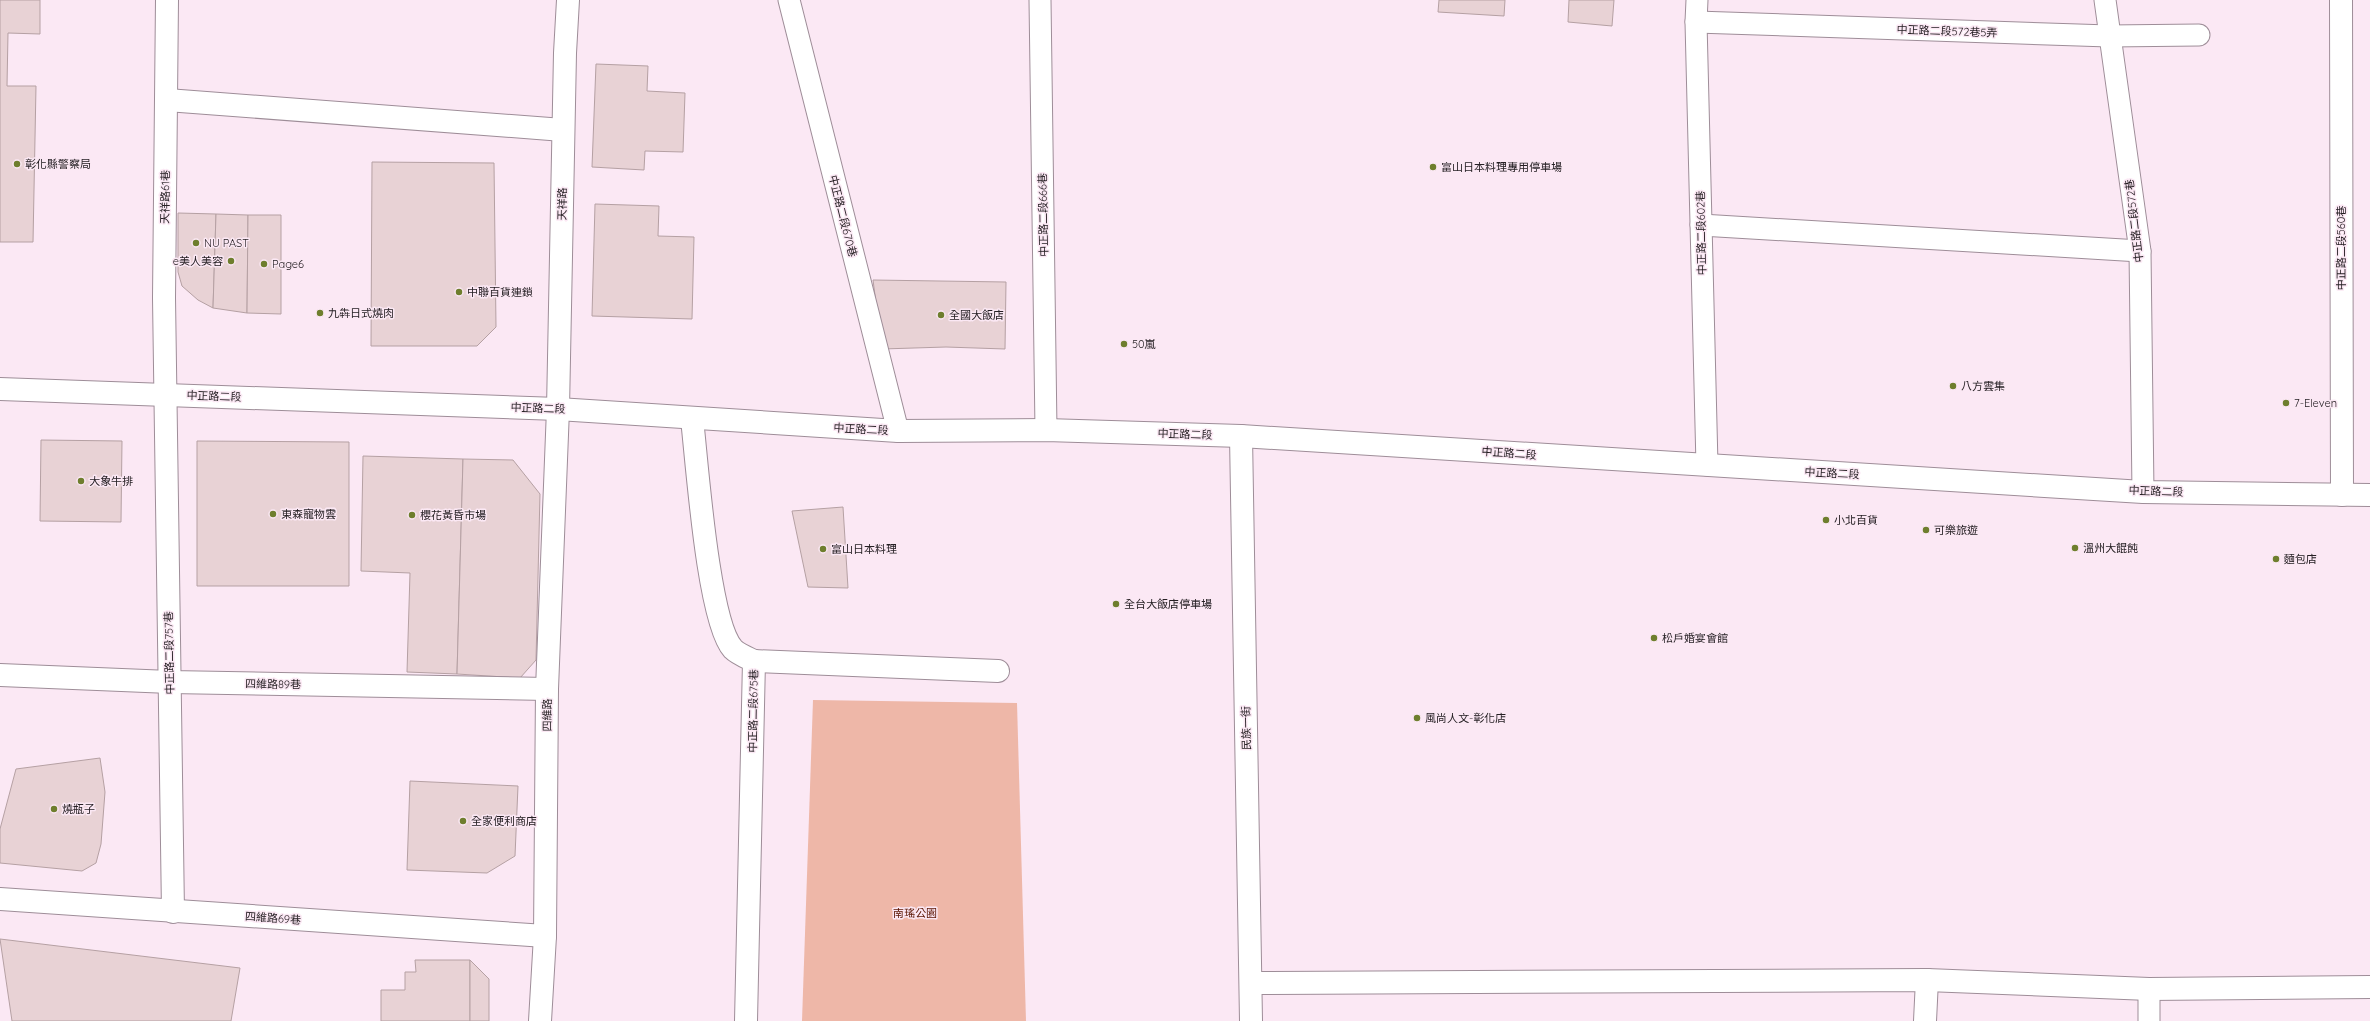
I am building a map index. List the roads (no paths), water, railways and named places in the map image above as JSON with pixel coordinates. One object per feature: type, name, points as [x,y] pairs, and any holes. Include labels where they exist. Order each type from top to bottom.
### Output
[{"type":"street","name":"天祥路61巷","points":[[165,395],[167,0]]},
{"type":"street","name":"天祥路","points":[[558,409],[563,130],[568,0]]},
{"type":"street","name":"中正路二段560巷","points":[[2341,0],[2342,495]]},
{"type":"street","points":[[166,100],[563,130]]},
{"type":"street","name":"中正路二段","points":[[0,389],[558,409],[692,419],[898,431],[1046,430],[1242,436],[2143,492],[2370,495]]},
{"type":"street","name":"中正路二段757巷","points":[[165,395],[173,912]]},
{"type":"street","name":"四維路","points":[[540,1021],[546,936],[547,689],[558,409]]},
{"type":"street","name":"中正路二段675巷","points":[[692,419],[712,589],[720,622],[733,649],[754,661],[746,1021]]},
{"type":"street","name":"民族一街","points":[[1242,436],[1252,1021]]},
{"type":"street","points":[[754,661],[998,671]]},
{"type":"street","name":"四維路89巷","points":[[0,675],[170,682],[547,689]]},
{"type":"street","name":"四維路69巷","points":[[0,899],[173,912],[546,936]]},
{"type":"street","points":[[1925,1021],[1927,980]]},
{"type":"street","points":[[1251,983],[1927,980],[2149,989],[2370,987]]},
{"type":"lane","name":"中正路二段670巷","points":[[789,0],[898,431]]},
{"type":"lane","name":"中正路二段666巷","points":[[1040,0],[1046,430]]},
{"type":"lane","name":"中正路二段602巷","points":[[1697,0],[1696,22],[1707,465]]},
{"type":"lane","name":"中正路二段572巷","points":[[2105,0],[2140,251],[2143,492]]},
{"type":"lane","name":"中正路二段572巷5弄","points":[[1696,22],[2109,36],[2199,35]]},
{"type":"lane","points":[[1701,225],[2140,251]]},
{"type":"lane","points":[[2149,989],[2149,1021]]},
{"type":"place","name":"彰化縣警察局","points":[[17,164]]},
{"type":"place","name":"富山日本料理專用停車場","points":[[1433,167]]},
{"type":"place","name":"NU PAST","points":[[196,243]]},
{"type":"place","name":"e美人美容","points":[[231,261]]},
{"type":"place","name":"Page6","points":[[264,264]]},
{"type":"place","name":"中聯百貨連鎖","points":[[459,292]]},
{"type":"place","name":"九犇日式燒肉","points":[[320,313]]},
{"type":"place","name":"全國大飯店","points":[[941,315]]},
{"type":"place","name":"50嵐","points":[[1124,344]]},
{"type":"place","name":"八方雲集","points":[[1953,386]]},
{"type":"place","name":"7-Eleven","points":[[2286,403]]},
{"type":"place","name":"大象牛排","points":[[81,481]]},
{"type":"place","name":"東森寵物雲","points":[[273,514]]},
{"type":"place","name":"櫻花黃昏市場","points":[[412,515]]},
{"type":"place","name":"小北百貨","points":[[1826,520]]},
{"type":"place","name":"可樂旅遊","points":[[1926,530]]},
{"type":"place","name":"溫州大餛飩","points":[[2075,548]]},
{"type":"place","name":"富山日本料理","points":[[823,549]]},
{"type":"place","name":"麵包店","points":[[2276,559]]},
{"type":"place","name":"全台大飯店停車場","points":[[1116,604]]},
{"type":"place","name":"松戶婚宴會館","points":[[1654,638]]},
{"type":"place","name":"風尚人文-彰化店","points":[[1417,718]]},
{"type":"place","name":"燒瓶子","points":[[54,809]]},
{"type":"place","name":"全家便利商店","points":[[463,821]]},
{"type":"park label","name":"南瑤公園","points":[[915,913]]}]
